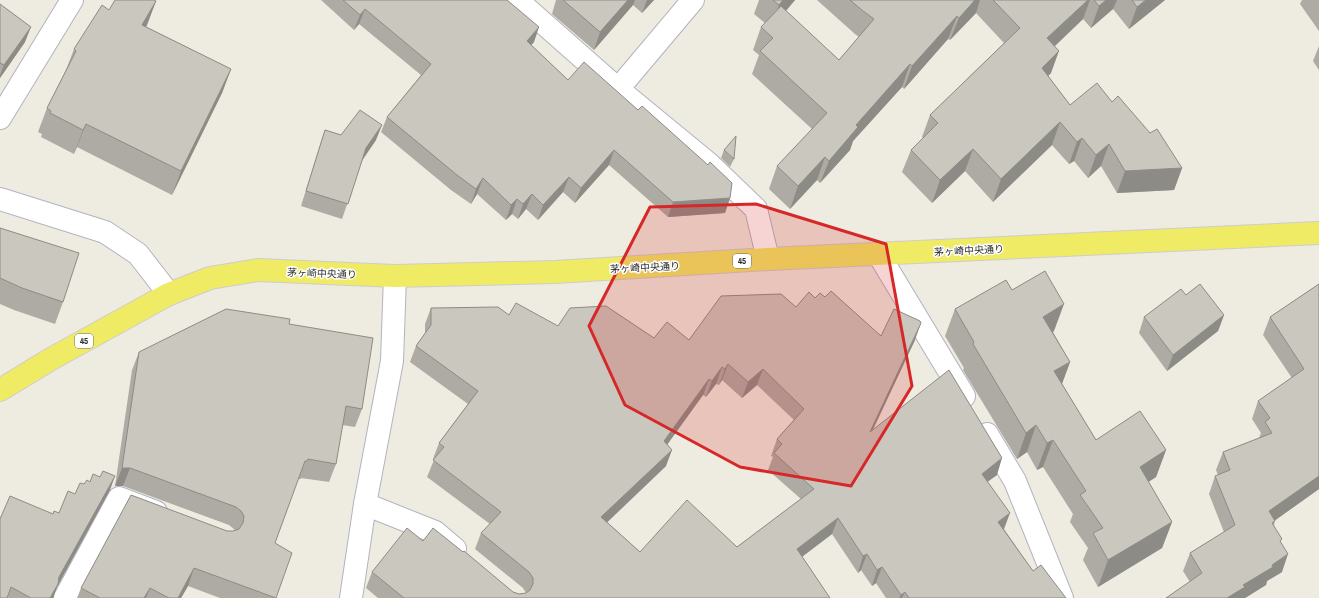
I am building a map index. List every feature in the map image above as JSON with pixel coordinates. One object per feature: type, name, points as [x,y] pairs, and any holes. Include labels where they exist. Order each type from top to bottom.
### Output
[{"type":"main road","name":"茅ヶ崎中央通り","points":[[0,390],[51,359],[169,294],[210,278],[258,270],[395,276],[555,272],[1319,233]]},
{"type":"street","points":[[0,118],[72,0]]},
{"type":"street","points":[[517,0],[618,89],[708,163],[756,209],[768,260]]},
{"type":"street","points":[[618,89],[692,0]]},
{"type":"street","points":[[0,199],[105,232],[138,254],[169,294]]},
{"type":"street","points":[[879,255],[1015,482],[1062,598]]},
{"type":"street","points":[[351,598],[392,360],[395,276]]},
{"type":"street","points":[[65,598],[119,498],[176,519]]},
{"type":"street","points":[[366,504],[435,532],[472,563]]},
{"type":"highlighted area","points":[[756,204],[886,244],[912,386],[851,486],[740,467],[625,405],[589,326],[650,207]]},
{"type":"building","points":[[115,0],[156,1],[142,25],[231,69],[181,171],[86,124],[83,130],[50,113],[51,111],[47,108],[76,51],[74,49],[102,5],[109,10]]},
{"type":"building","points":[[343,0],[507,0],[539,27],[527,41],[568,80],[584,62],[638,110],[642,106],[708,165],[710,162],[732,183],[730,198],[673,202],[614,150],[581,188],[569,177],[543,205],[532,194],[523,204],[517,199],[511,205],[483,178],[476,189],[387,117],[431,64],[365,9],[360,15]]},
{"type":"building","points":[[563,0],[628,0],[600,32]]},
{"type":"building","points":[[773,0],[783,0],[779,5]]},
{"type":"building","points":[[850,0],[975,0],[959,18],[957,16],[912,66],[910,64],[856,125],[858,127],[829,161],[825,157],[798,186],[777,166],[827,113],[760,51],[773,38],[761,27],[781,6],[839,60],[874,19]]},
{"type":"building","points":[[993,0],[1088,0],[1047,38],[1059,51],[1042,68],[1070,105],[1097,83],[1112,102],[1118,96],[1150,133],[1157,129],[1182,168],[1125,171],[1109,144],[1096,155],[1082,138],[1077,142],[1060,122],[1001,179],[973,149],[940,180],[911,150],[938,123],[930,115],[1020,28]]},
{"type":"building","points":[[1094,0],[1106,0],[1099,6]]},
{"type":"building","points":[[1132,0],[1146,0],[1137,7]]},
{"type":"building","points":[[0,4],[31,27],[4,65],[0,63]]},
{"type":"building","points":[[360,110],[382,125],[366,148],[348,204],[306,191],[325,130],[341,135]]},
{"type":"building","points":[[736,136],[734,159],[724,150]]},
{"type":"building","points":[[0,228],[79,253],[63,302],[22,288],[0,278]]},
{"type":"building","points":[[1045,271],[1064,304],[1043,317],[1070,362],[1054,371],[1096,440],[1140,411],[1166,450],[1140,467],[1172,522],[1108,560],[1093,533],[1103,528],[1080,495],[1086,491],[1053,440],[1047,443],[1036,425],[1026,433],[973,344],[974,342],[955,309],[1006,280],[1012,290]]},
{"type":"building","points":[[1200,284],[1224,315],[1173,355],[1144,317],[1181,289],[1186,295]]},
{"type":"building","points":[[1319,284],[1319,476],[1269,511],[1275,521],[1272,523],[1282,539],[1280,541],[1288,554],[1272,565],[1273,567],[1243,585],[1245,587],[1227,598],[1166,598],[1202,573],[1190,553],[1235,525],[1215,476],[1230,470],[1223,452],[1272,433],[1265,422],[1270,418],[1258,401],[1304,369],[1270,317]]},
{"type":"building","points":[[831,291],[881,336],[894,309],[920,321],[921,323],[870,432],[949,370],[1002,458],[982,474],[1010,513],[998,522],[1033,571],[1041,565],[1066,598],[909,598],[905,592],[901,595],[882,567],[877,570],[867,554],[863,556],[838,518],[797,549],[830,598],[404,598],[372,572],[407,528],[423,541],[433,528],[463,552],[464,551],[513,592],[519,594],[526,593],[530,590],[533,584],[533,578],[529,572],[481,533],[501,512],[433,460],[444,447],[439,443],[478,391],[416,346],[431,325],[431,308],[498,307],[509,315],[516,303],[558,326],[570,308],[606,306],[654,338],[667,322],[689,340],[721,296],[781,294],[796,307],[809,292],[815,298],[820,293],[825,297]],"holes":[[[728,364],[748,382],[763,369],[804,409],[777,439],[782,444],[774,453],[814,489],[737,547],[687,500],[640,552],[601,517],[672,450],[664,441],[709,379],[712,381],[722,367],[725,369]]]},
{"type":"building","points":[[226,309],[290,319],[289,324],[373,338],[362,409],[346,406],[336,464],[308,459],[305,461],[275,543],[292,553],[276,598],[194,568],[178,598],[169,598],[150,588],[144,598],[100,598],[81,588],[131,495],[227,531],[239,529],[243,523],[244,516],[236,507],[130,468],[122,468],[139,352]]},
{"type":"building","points":[[103,471],[115,476],[59,577],[58,584],[50,598],[31,598],[11,587],[7,598],[0,598],[0,519],[10,496],[53,514],[54,511],[59,513],[68,491],[75,494],[80,483],[84,484],[87,480],[90,482],[93,474],[100,477]]}]
